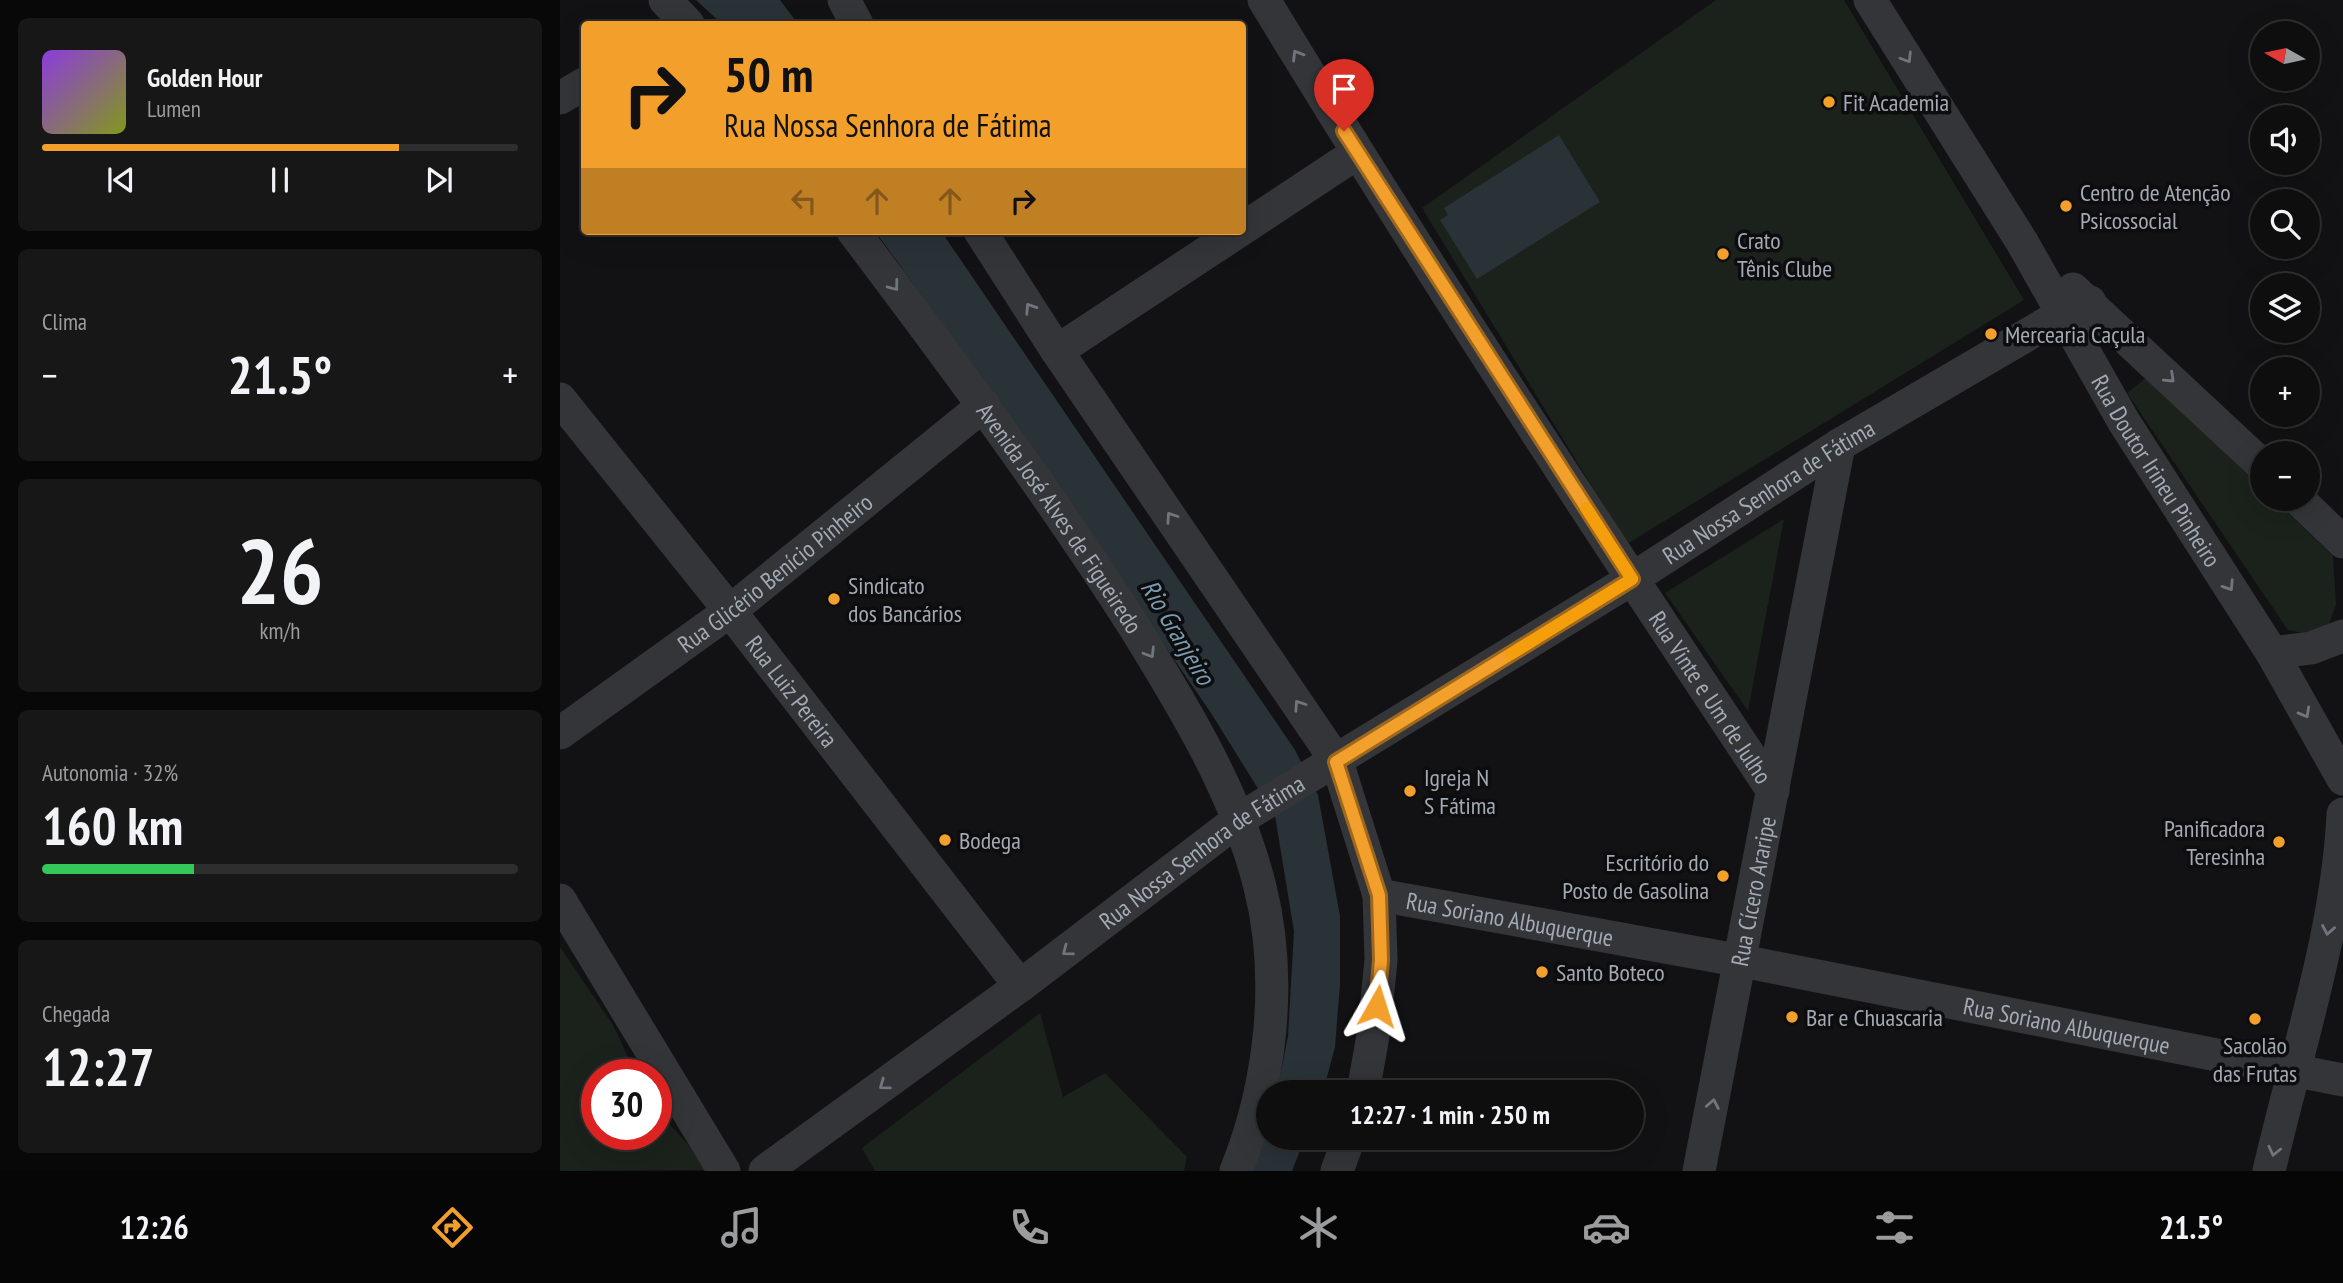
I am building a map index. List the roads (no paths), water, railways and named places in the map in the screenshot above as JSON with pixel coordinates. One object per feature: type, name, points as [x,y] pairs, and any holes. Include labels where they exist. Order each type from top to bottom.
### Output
[{"type":"street","points":[[844,0],[855,21]]},
{"type":"street","name":"Rua Vinte e Um de Julho","points":[[1264,0],[1357,153],[1632,579],[1773,791]]},
{"type":"street","points":[[1870,0],[2027,253],[2076,309],[2250,455]]},
{"type":"street","points":[[560,98],[581,85]]},
{"type":"street","points":[[1246,227],[1357,153]]},
{"type":"street","name":"Avenida José Alves de Figueiredo","points":[[856,235],[984,405],[1097,568],[1247,815],[1261,888],[1273,975],[1263,1081],[1236,1171]]},
{"type":"street","points":[[984,235],[1328,767],[1379,895],[1381,960],[1374,1030],[1365,1080]]},
{"type":"street","points":[[1057,351],[1233,235]]},
{"type":"street","name":"Rua Nossa Senhora de Fátima","points":[[765,1171],[1020,986],[1247,815],[1632,579],[1839,445],[2076,309]]},
{"type":"street","name":"Rua Doutor Irineu Pinheiro","points":[[2076,309],[2124,422],[2272,653],[2343,779]]},
{"type":"street","name":"Rua Luiz Pereira","points":[[560,399],[730,611],[1020,986]]},
{"type":"street","name":"Rua Glicério Benício Pinheiro","points":[[560,733],[730,611],[984,405]]},
{"type":"street","name":"Rua Cícero Araripe","points":[[1699,1171],[1742,961],[1839,445]]},
{"type":"street","points":[[2311,511],[2343,542]]},
{"type":"street","points":[[2272,653],[2311,648],[2343,636]]},
{"type":"street","points":[[2269,1171],[2292,1069],[2325,945],[2341,858],[2343,814]]},
{"type":"street","name":"Rua Soriano Albuquerque","points":[[1379,895],[1742,961],[2343,1080]]},
{"type":"street","points":[[560,900],[724,1171]]},
{"type":"street","points":[[1337,1171],[1345,1150]]},
{"type":"water","points":[[696,0],[780,0],[796,21],[719,21]]},
{"type":"water","points":[[1559,135],[1600,202],[1477,279],[1440,220],[1448,215],[1444,208]]},
{"type":"water","name":"Rio Granjeiro","points":[[878,235],[944,235],[1295,750],[1318,795],[1340,916],[1340,984],[1335,1047],[1326,1080],[1279,1080],[1288,1036],[1294,931],[1275,816],[1211,713],[969,361]]},
{"type":"water","points":[[1259,1150],[1300,1150],[1292,1171],[1249,1171]]},
{"type":"place","name":"Fit Academia","points":[[1829,102]]},
{"type":"place","name":"Centro de Atenção Psicossocial","points":[[2066,206]]},
{"type":"place","name":"Crato Tênis Clube","points":[[1723,254]]},
{"type":"place","name":"Mercearia Caçula","points":[[1991,334]]},
{"type":"place","name":"Sindicato dos Bancários","points":[[834,599]]},
{"type":"place","name":"Igreja N S Fátima","points":[[1410,791]]},
{"type":"place","name":"Bodega","points":[[945,840]]},
{"type":"place","name":"Panificadora Teresinha","points":[[2279,842]]},
{"type":"place","name":"Escritório do Posto de Gasolina","points":[[1723,876]]},
{"type":"place","name":"Santo Boteco","points":[[1542,972]]},
{"type":"place","name":"Bar e Chuascaria","points":[[1792,1017]]},
{"type":"place","name":"Sacolão das Frutas","points":[[2255,1019]]}]
